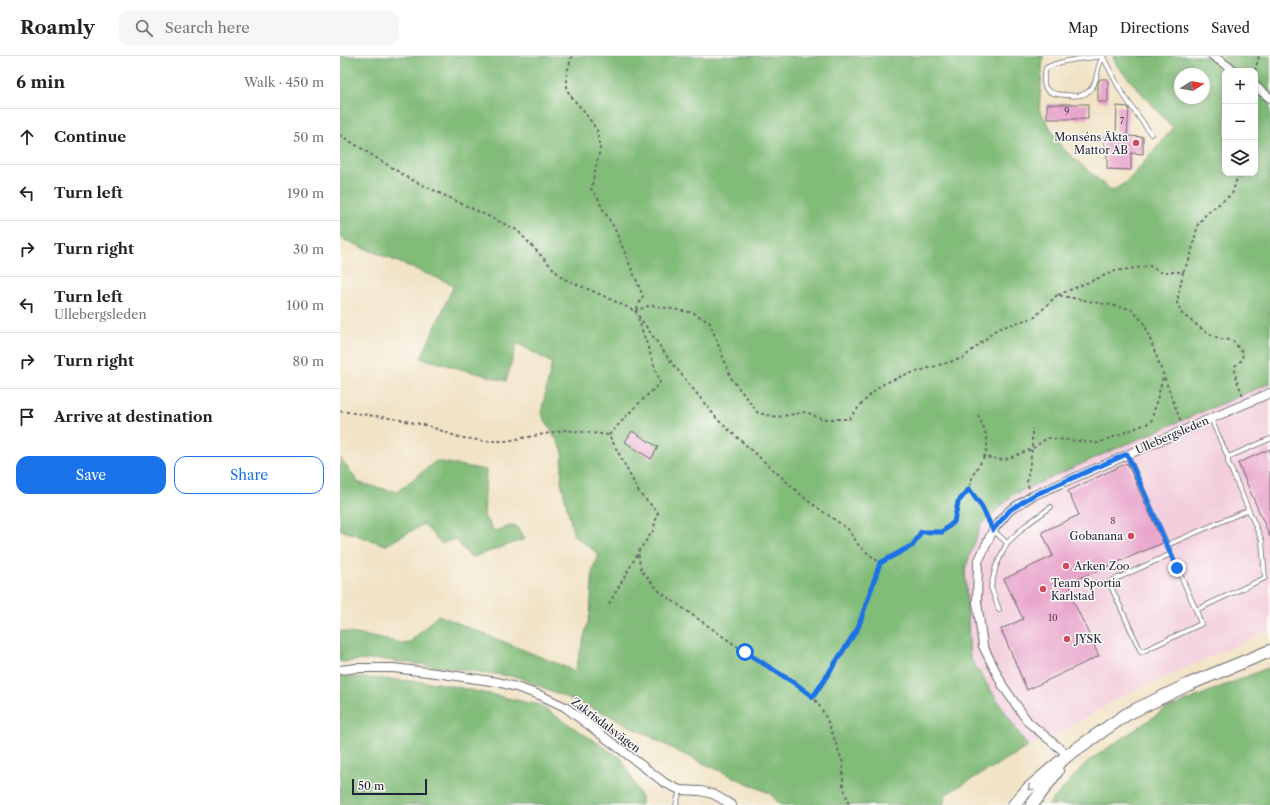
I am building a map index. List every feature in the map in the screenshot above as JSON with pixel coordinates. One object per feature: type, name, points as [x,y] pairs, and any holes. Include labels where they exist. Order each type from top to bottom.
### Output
[{"type":"main road","points":[[1014,805],[1028,789],[1068,755],[1127,714],[1187,685],[1270,651]]},
{"type":"main road","points":[[1032,805],[1068,755]]},
{"type":"street","points":[[1213,56],[1230,68]]},
{"type":"street","points":[[1258,88],[1270,98]]},
{"type":"street","name":"Ullebergsleden","points":[[1068,755],[1028,722],[1003,686],[983,646],[977,602],[978,562],[993,530],[1010,510],[1032,496],[1270,393]]},
{"type":"street","name":"Zakrisdalsvägen","points":[[340,670],[357,668],[393,668],[498,682],[519,688],[542,696],[565,707],[665,783],[680,790],[701,791],[713,794],[732,805]]},
{"type":"lane","points":[[1103,56],[1098,67],[1094,84],[1085,94],[1078,96],[1049,93],[1044,85],[1043,76],[1046,68],[1050,66],[1058,63],[1103,56]]},
{"type":"lane","points":[[1103,56],[1122,93],[1151,134]]},
{"type":"lane","points":[[1196,610],[1265,578],[1262,541],[1211,419]]},
{"type":"lane","points":[[1228,457],[1270,439]]},
{"type":"lane","points":[[1127,454],[1196,610],[1201,624],[1141,652],[1109,582],[1171,554]]},
{"type":"lane","points":[[999,610],[991,587],[996,566],[1007,543],[1026,524],[1050,507]]},
{"type":"lane","points":[[1167,545],[1248,510]]},
{"type":"lane","points":[[993,530],[1007,543]]},
{"type":"lane","points":[[676,805],[680,790]]},
{"type":"path","points":[[572,56],[567,72],[567,90],[597,130],[600,149],[591,189],[598,198],[602,208],[614,227],[643,296],[635,311],[660,383],[609,435]]},
{"type":"path","points":[[1256,68],[1259,56]]},
{"type":"path","points":[[340,135],[410,179],[517,230],[562,278],[635,311],[669,359],[718,420],[808,501],[848,529],[859,546],[880,563]]},
{"type":"path","points":[[1240,176],[1236,181],[1232,194],[1207,213],[1198,224],[1190,258],[1183,272],[1177,303],[1182,314],[1206,332],[1220,339],[1232,340],[1243,353],[1242,360],[1235,366],[1235,376],[1236,382],[1246,404]]},
{"type":"path","points":[[635,311],[651,305],[694,313],[710,323],[731,378],[758,413],[777,418],[806,412],[822,419],[849,419],[864,401],[881,385],[902,376],[963,358],[997,329],[1035,317],[1057,296],[1115,271],[1150,266],[1160,272],[1183,272]]},
{"type":"path","points":[[1057,296],[1131,309],[1144,323],[1184,430]]},
{"type":"path","points":[[984,458],[1004,460],[1032,450],[1047,438],[1098,443],[1151,422],[1164,376]]},
{"type":"path","points":[[340,411],[396,419],[422,425],[458,437],[484,441],[506,441],[566,430],[609,435]]},
{"type":"path","points":[[813,697],[858,628],[880,563],[913,545],[921,532],[942,532],[954,522],[958,502],[969,489],[973,475],[984,458],[987,448],[987,435],[978,414]]},
{"type":"path","points":[[1032,428],[1032,450],[1027,483],[1032,496]]},
{"type":"path","points":[[609,435],[640,494],[658,512],[653,531],[638,552],[609,604]]},
{"type":"path","points":[[969,489],[982,507],[993,530]]},
{"type":"path","points":[[638,552],[641,570],[660,592],[745,652],[796,684],[813,697],[821,708],[828,722],[844,763],[843,785],[849,805]]},
{"type":"shaded area","points":[[1270,383],[1270,630],[1118,698],[1060,733],[1028,747],[970,658],[965,569],[981,525],[1014,494]]},
{"type":"green space","points":[[340,56],[1043,56],[1039,109],[1062,148],[1112,191],[1128,181],[1173,128],[1117,66],[1113,56],[1270,56],[1270,383],[1014,494],[981,525],[965,569],[970,658],[1028,747],[946,794],[943,805],[781,805],[769,793],[681,753],[613,717],[518,677],[379,659],[340,662],[340,631],[408,644],[438,615],[575,671],[590,615],[593,568],[599,554],[574,536],[561,481],[563,451],[541,413],[552,363],[517,343],[506,381],[421,358],[454,285],[340,238]]},
{"type":"green space","points":[[340,458],[359,483],[397,492],[436,461],[486,470],[484,516],[494,531],[515,525],[525,539],[471,558],[455,539],[441,544],[424,524],[386,545],[341,530]]},
{"type":"green space","points":[[1270,667],[1270,805],[1048,805],[1087,762],[1164,710]]},
{"type":"green space","points":[[340,676],[438,683],[539,705],[622,759],[641,797],[641,805],[340,805]]},
{"type":"building","points":[[1100,79],[1108,79],[1108,102],[1098,102],[1098,83]]},
{"type":"building","points":[[1047,104],[1088,104],[1088,119],[1047,119]]},
{"type":"building","points":[[1117,106],[1129,108],[1127,136],[1143,137],[1143,154],[1131,153],[1131,170],[1107,169],[1107,153],[1104,153],[1104,136],[1116,136]]},
{"type":"building","points":[[632,431],[658,447],[651,459],[625,442]]},
{"type":"building","points":[[1270,449],[1270,537],[1238,463]]},
{"type":"building","points":[[1127,463],[1163,543],[1068,583],[1076,598],[1073,600],[1099,656],[1027,690],[1001,629],[1023,619],[1004,579],[1053,556],[1042,532],[1079,515],[1068,491]]},
{"type":"place","name":"Monséns Äkta Mattor AB","points":[[1136,143]]},
{"type":"place","name":"Gobanana","points":[[1131,536]]},
{"type":"place","name":"Arken Zoo","points":[[1066,566]]},
{"type":"place","name":"Team Sportia Karlstad","points":[[1043,589]]},
{"type":"place","name":"JYSK","points":[[1067,639]]},
{"type":"route","points":[[745,652],[796,684],[813,697],[858,628],[864,606],[874,583],[880,563],[892,555],[913,545],[921,532],[942,532],[954,522],[958,502],[969,489],[982,507],[993,530],[1010,510],[1032,496],[1127,454],[1177,568]]}]
